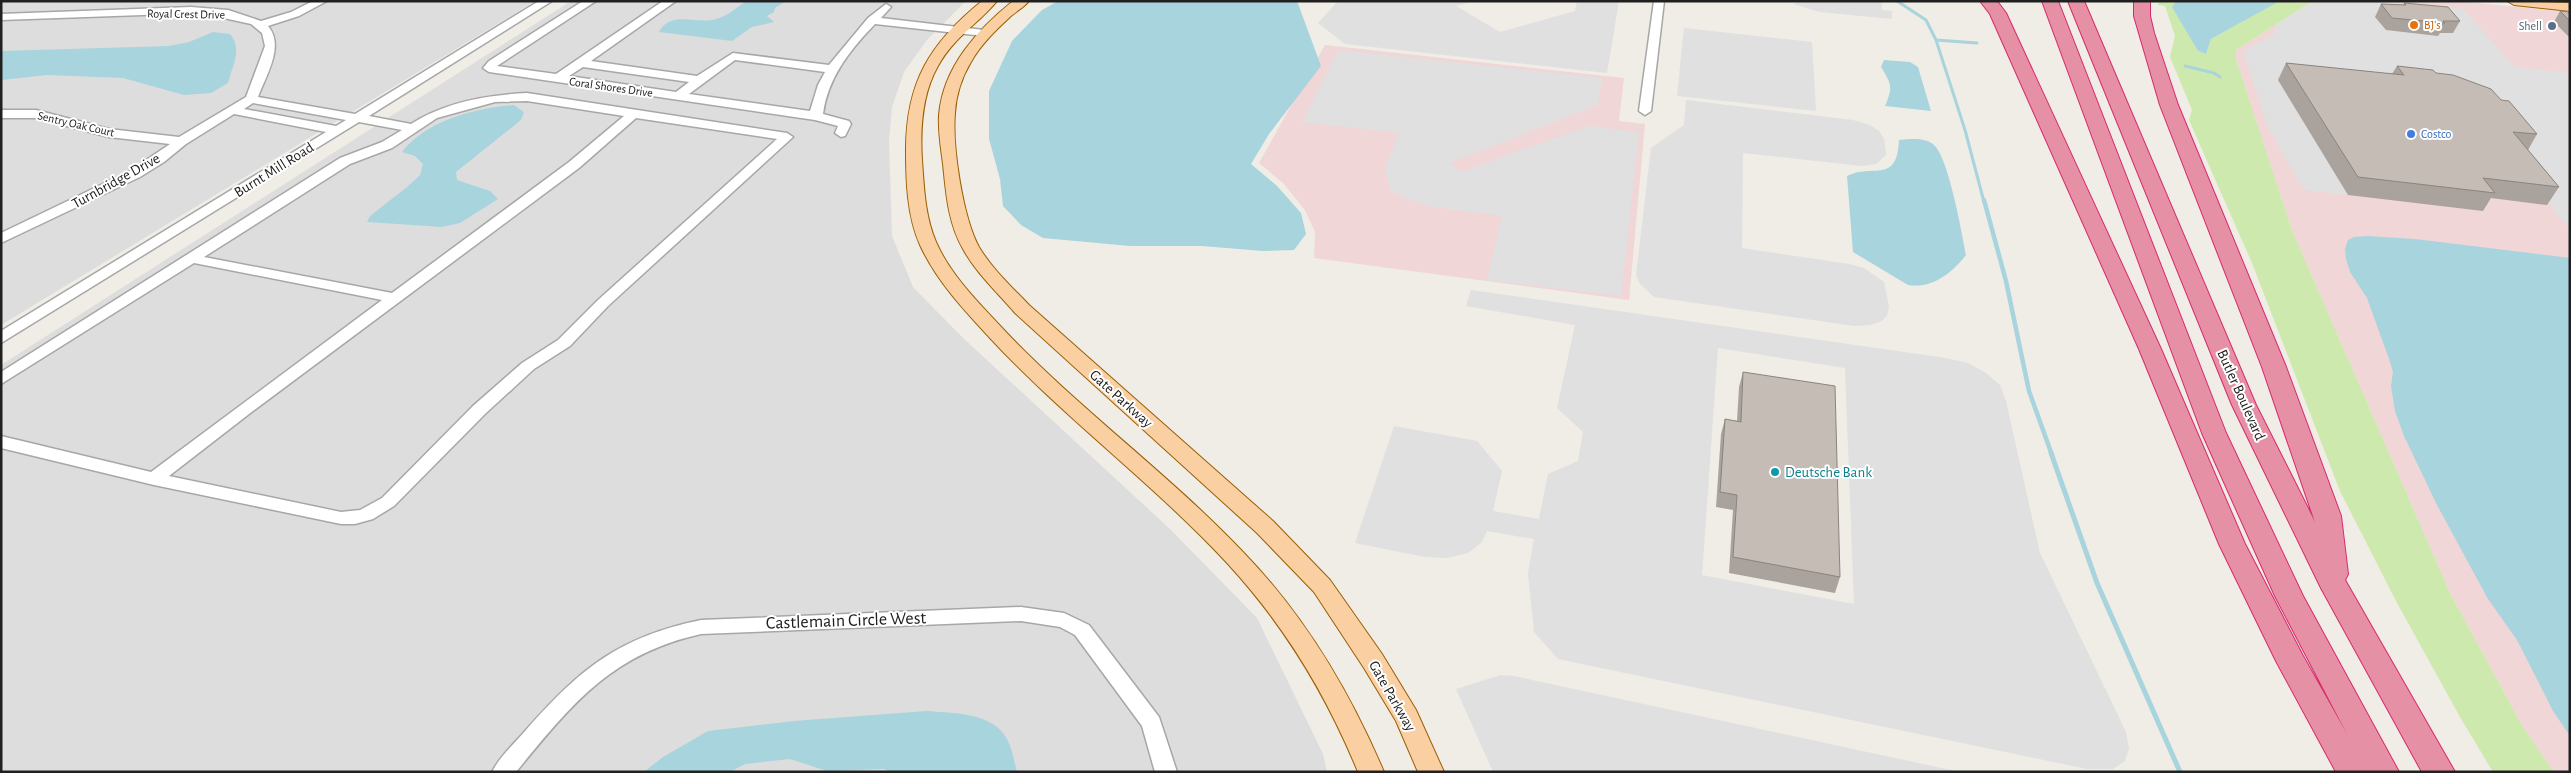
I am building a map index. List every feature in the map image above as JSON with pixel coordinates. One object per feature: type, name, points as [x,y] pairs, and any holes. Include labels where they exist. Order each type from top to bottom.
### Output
[{"type":"highway","points":[[2050,1],[2214,433],[2289,596],[2383,772]]},
{"type":"highway","name":"Butler Boulevard","points":[[2076,1],[2244,405],[2335,588],[2439,772]]},
{"type":"highway","points":[[1993,5],[2150,349],[2232,544],[2286,652],[2352,772]]},
{"type":"highway","points":[[2140,6],[2169,104],[2274,368],[2328,516],[2335,588]]},
{"type":"main road","points":[[990,1],[957,30],[936,56],[923,79],[916,103],[913,127],[916,194],[923,231],[947,278],[1012,351],[1233,556],[1284,613],[1317,659],[1356,734],[1371,772]]},
{"type":"main road","name":"Gate Parkway","points":[[1022,1],[984,33],[974,44],[952,86],[947,108],[952,178],[961,225],[971,248],[988,271],[1022,309],[1265,527],[1322,586],[1373,661],[1406,717],[1431,772]]},
{"type":"main road","points":[[2514,1],[2570,7]]},
{"type":"street","points":[[259,25],[295,14],[322,1]]},
{"type":"street","name":"Burnt Mill Road","points":[[1,338],[547,1]]},
{"type":"street","name":"Coral Shores Drive","points":[[591,1],[493,63],[489,68],[816,116],[845,124],[841,133]]},
{"type":"street","points":[[557,79],[671,1]]},
{"type":"street","points":[[1646,111],[1658,1]]},
{"type":"street","points":[[816,116],[816,106],[832,69],[861,31],[886,7]]},
{"type":"street","name":"Royal Crest Drive","points":[[1,17],[200,12],[232,15],[259,25]]},
{"type":"street","points":[[872,20],[984,33]]},
{"type":"street","points":[[259,25],[268,32],[271,46],[251,99],[413,128]]},
{"type":"street","points":[[678,96],[733,56],[832,69]]},
{"type":"street","points":[[581,63],[698,80]]},
{"type":"street","points":[[1,379],[189,258],[345,161],[368,154],[439,114],[494,98],[527,97],[787,137],[603,303],[584,325],[564,343],[528,366],[479,410],[388,502],[373,513],[362,518],[341,518],[154,479],[1,442]]},
{"type":"street","name":"Turnbridge Drive","points":[[2,238],[135,174],[158,159],[180,141],[251,99]]},
{"type":"street","points":[[258,115],[276,104]]},
{"type":"street","points":[[285,120],[304,109]]},
{"type":"street","points":[[231,110],[285,120],[400,136]]},
{"type":"street","name":"Sentry Oak Court","points":[[1,114],[42,115],[109,133],[180,141]]},
{"type":"street","points":[[154,479],[243,410],[574,165],[633,114]]},
{"type":"street","points":[[189,258],[396,298]]},
{"type":"street","name":"Castlemain Circle West","points":[[503,772],[563,702],[619,654],[674,631],[701,627],[1021,614],[1064,620],[1082,630],[1152,723],[1166,772]]},
{"type":"shaded area","points":[[1,1],[535,1],[1,325]]},
{"type":"shaded area","points":[[571,1],[966,1],[927,40],[904,72],[892,107],[889,141],[892,236],[913,287],[962,337],[1171,530],[1257,618],[1323,754],[1327,772],[1,772],[1,365]]},
{"type":"shaded area","points":[[1338,1],[1474,1],[1456,6],[1500,32],[1575,11],[1577,1],[1619,1],[1607,73],[1345,44],[1318,23]]},
{"type":"shaded area","points":[[1802,1],[1881,1],[1882,10],[1892,11],[1892,19],[1820,12],[1793,4]]},
{"type":"shaded area","points":[[2314,1],[2455,1],[2570,12],[2570,772],[2554,772],[2523,727],[2450,593],[2292,230],[2236,59],[2236,50]]},
{"type":"shaded area","points":[[2314,1],[2377,1],[2463,9],[2515,67],[2570,73],[2570,229],[2548,202],[2279,80],[2348,195],[2304,190],[2269,129],[2243,51],[2274,34],[2277,24]]},
{"type":"shaded area","points":[[1684,28],[1812,42],[1816,111],[1677,96]]},
{"type":"shaded area","points":[[1325,45],[1624,78],[1619,121],[1645,124],[1629,300],[1314,258],[1315,232],[1305,210],[1283,183],[1259,163]]},
{"type":"shaded area","points":[[1338,50],[1602,78],[1598,105],[1449,163],[1461,172],[1589,126],[1639,132],[1621,296],[1487,280],[1502,216],[1434,207],[1412,201],[1391,191],[1385,169],[1399,133],[1302,122]]},
{"type":"shaded area","points":[[1686,100],[1853,120],[1870,125],[1879,131],[1884,139],[1886,155],[1876,164],[1862,166],[1743,153],[1742,248],[1849,264],[1864,268],[1884,282],[1889,307],[1887,316],[1880,322],[1854,326],[1654,297],[1640,284],[1636,275],[1651,148],[1684,125]]},
{"type":"shaded area","points":[[1471,290],[1946,358],[1968,363],[1986,373],[2000,385],[2006,401],[2040,553],[2126,732],[2129,748],[2125,761],[2113,769],[2087,769],[1558,659],[1534,632],[1528,573],[1534,539],[1487,531],[1482,542],[1468,553],[1447,558],[1425,557],[1355,543],[1394,426],[1477,441],[1502,471],[1493,511],[1539,519],[1548,474],[1578,461],[1583,432],[1557,408],[1575,325],[1466,306]],"holes":[[[1718,348],[1845,368],[1854,604],[1702,575]]]},
{"type":"shaded area","points":[[1501,675],[1514,676],[1960,772],[1493,772],[1456,689]]},
{"type":"green space","points":[[2158,1],[2176,1],[2173,7],[2198,51],[2206,54],[2211,39],[2280,1],[2313,1],[2236,50],[2236,59],[2292,230],[2450,593],[2523,727],[2554,772],[2493,772],[2460,717],[2396,601],[2340,491],[2252,263],[2189,120],[2192,110],[2170,57],[2175,36],[2165,6],[2158,5]]},
{"type":"water","points":[[746,1],[786,1],[767,16],[774,22],[752,27],[732,41],[659,32],[669,22],[676,20],[705,21],[717,19],[730,13]]},
{"type":"water","points":[[1058,1],[1297,1],[1321,66],[1269,134],[1251,164],[1277,186],[1301,213],[1306,234],[1294,250],[1263,251],[1202,246],[1130,246],[1043,238],[1021,225],[1003,206],[1000,179],[989,139],[989,91],[1012,41],[1042,10]]},
{"type":"water","points":[[2176,1],[2280,1],[2211,39],[2206,54],[2198,51],[2172,7]]},
{"type":"water","points":[[213,32],[230,34],[236,46],[236,52],[228,83],[211,93],[184,95],[123,78],[47,75],[1,80],[1,51],[169,46],[189,42]]},
{"type":"water","points":[[1884,60],[1910,62],[1918,67],[1931,111],[1885,106],[1890,86],[1881,67]]},
{"type":"water","points":[[514,105],[524,112],[521,120],[456,172],[457,180],[490,191],[498,199],[460,223],[442,227],[367,222],[370,216],[420,175],[423,164],[415,156],[402,152],[412,141],[438,124],[453,118],[484,109]]},
{"type":"water","points":[[1910,139],[1930,142],[1940,154],[1950,181],[1966,255],[1941,278],[1925,285],[1917,286],[1908,285],[1853,252],[1847,176],[1889,168],[1894,163],[1899,140]]},
{"type":"water","points":[[2354,237],[2415,239],[2570,258],[2570,736],[2553,711],[2517,640],[2488,599],[2437,505],[2404,436],[2395,411],[2391,386],[2393,372],[2389,359],[2367,298],[2350,272],[2346,259],[2345,249],[2348,240]]},
{"type":"water","points":[[926,711],[971,716],[982,719],[1001,730],[1012,750],[1017,772],[894,772],[883,769],[827,771],[790,759],[745,764],[730,772],[644,772],[663,757],[708,731],[794,721]]},
{"type":"building","points":[[2404,3],[2448,7],[2460,21],[2443,21],[2445,23],[2392,18],[2381,4],[2406,5]]},
{"type":"building","points":[[2560,11],[2570,12],[2570,21]]},
{"type":"building","name":"Costco","points":[[2286,63],[2404,75],[2397,66],[2433,70],[2436,73],[2453,75],[2491,89],[2501,100],[2509,101],[2537,134],[2513,132],[2559,187],[2483,178],[2495,193],[2358,177]]},
{"type":"building","name":"Deutsche Bank","points":[[1743,372],[1835,386],[1840,577],[1733,557],[1737,495],[1720,492],[1725,419],[1741,422]]},
{"type":"waterway","points":[[1897,1],[1926,20],[1936,40]]},
{"type":"waterway","points":[[1936,40],[1977,43]]},
{"type":"waterway","points":[[1936,40],[1965,130],[1984,202]]},
{"type":"waterway","points":[[2185,66],[2214,73],[2220,77]]},
{"type":"waterway","points":[[1984,200],[2006,281],[2029,391],[2052,455]]},
{"type":"waterway","points":[[2051,453],[2097,583],[2180,772]]},
{"type":"place","name":"BJ's","points":[[2414,25]]},
{"type":"place","name":"Shell","points":[[2552,26]]},
{"type":"place","name":"Costco","points":[[2411,134]]},
{"type":"place","name":"Deutsche Bank","points":[[1775,472]]}]
